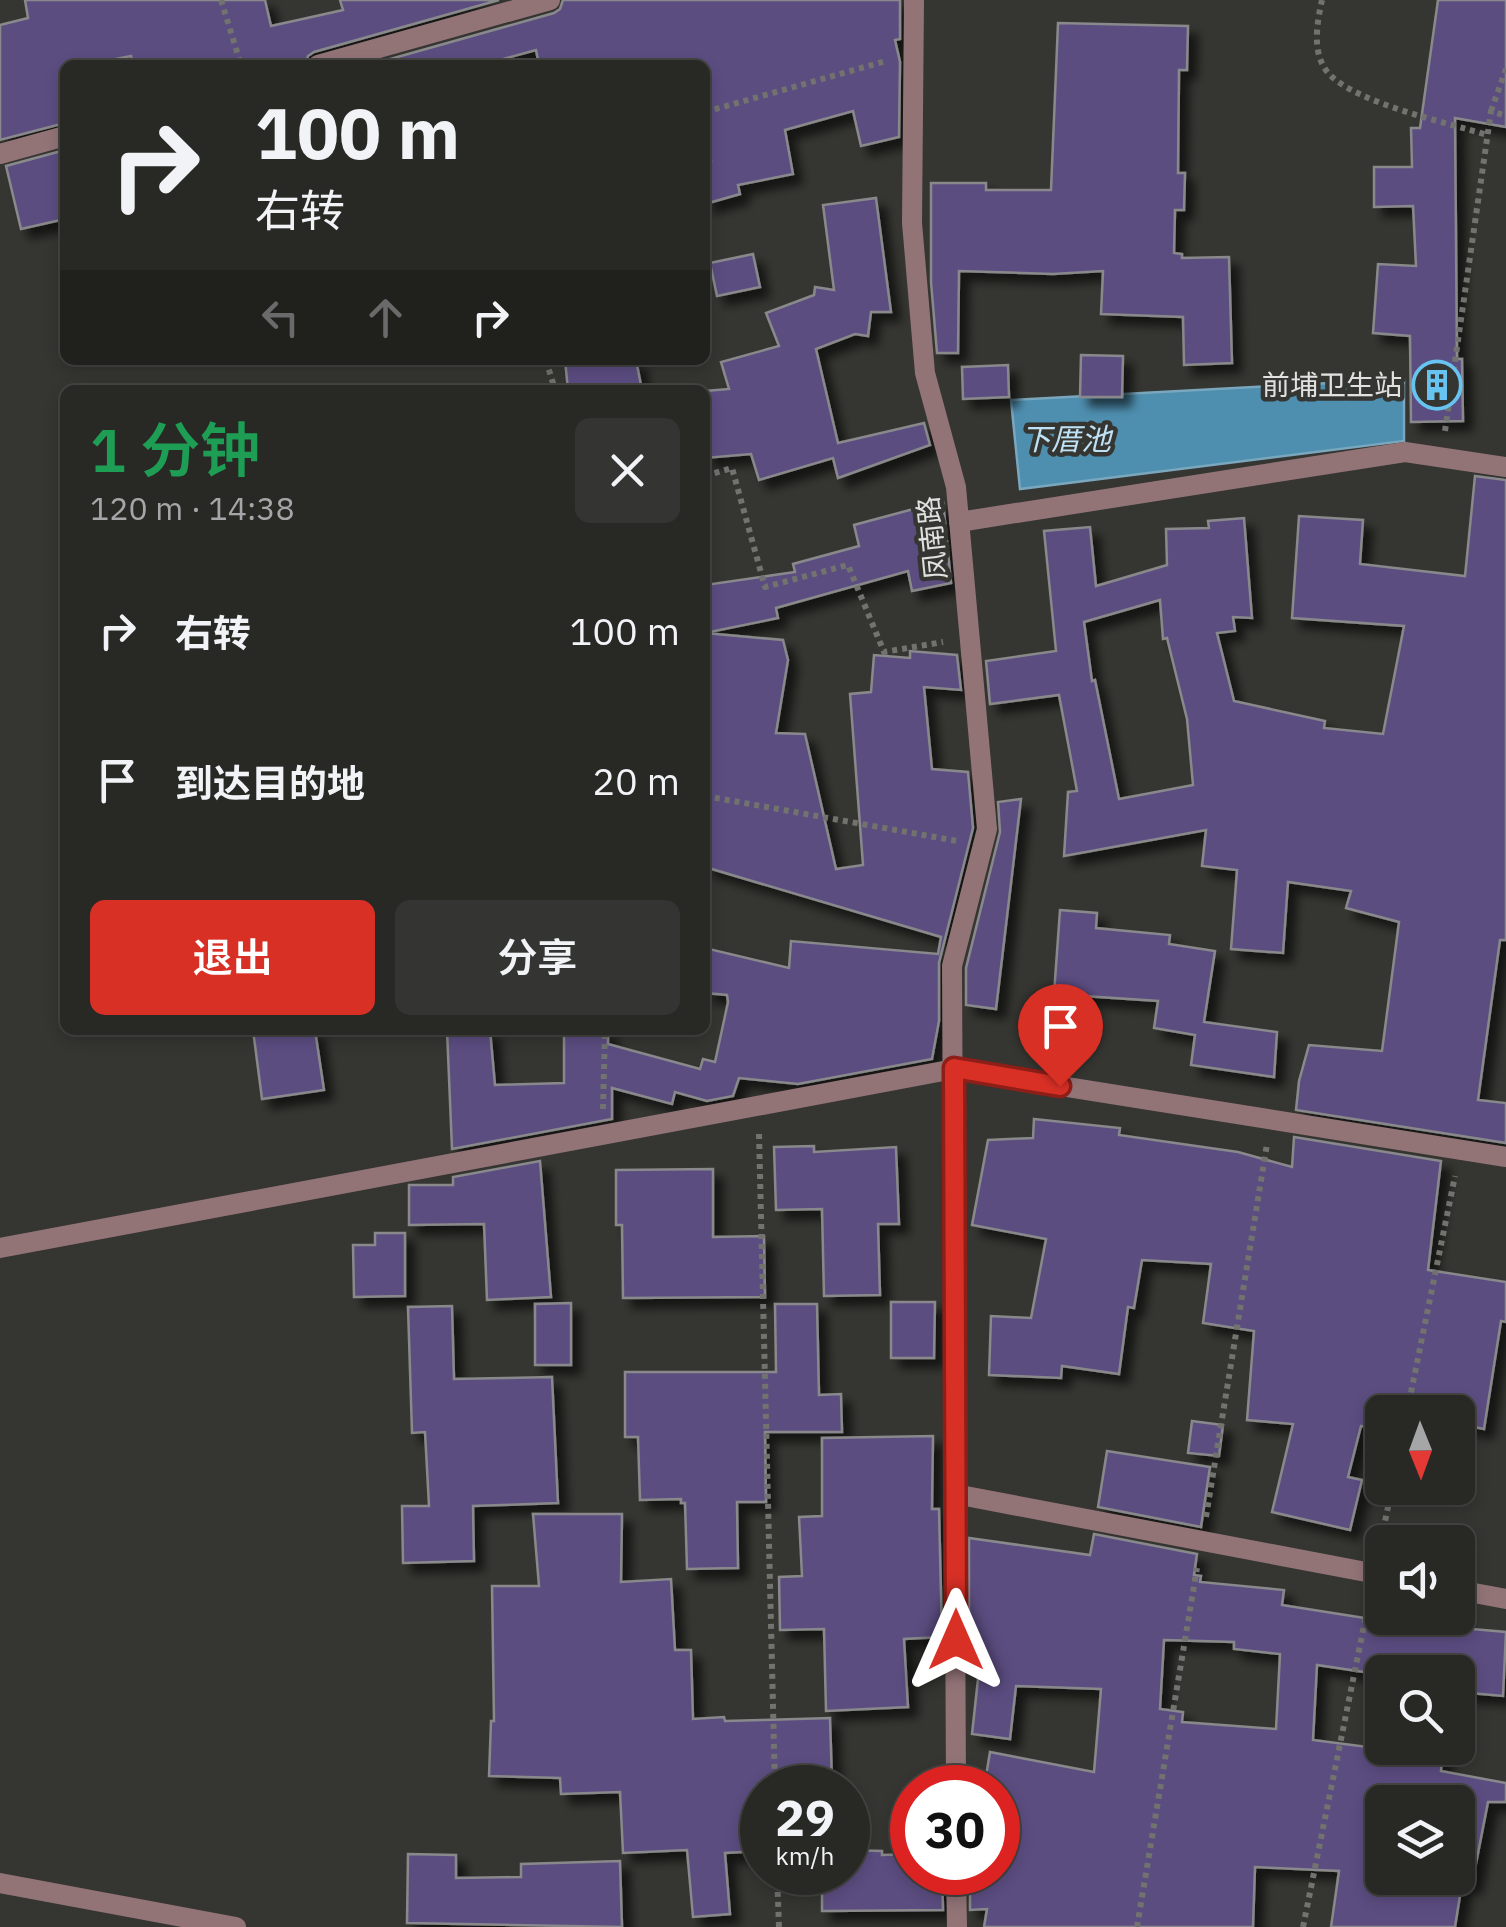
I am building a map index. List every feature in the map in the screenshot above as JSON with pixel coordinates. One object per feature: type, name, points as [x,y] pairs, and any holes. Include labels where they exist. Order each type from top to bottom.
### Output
[{"type":"street","points":[[336,60],[550,0]]},
{"type":"street","name":"凤南路","points":[[914,0],[912,222],[925,372],[956,486],[987,829],[952,966],[956,1765]]},
{"type":"street","points":[[0,154],[60,137]]},
{"type":"street","points":[[959,522],[1405,452],[1506,467]]},
{"type":"street","points":[[0,1248],[954,1068],[1506,1158]]},
{"type":"street","points":[[955,1494],[1365,1572]]},
{"type":"street","points":[[1475,1593],[1506,1599]]},
{"type":"street","points":[[0,1883],[236,1927]]},
{"type":"street","points":[[956,1895],[956,1927]]},
{"type":"path","points":[[221,0],[239,60]]},
{"type":"path","points":[[1322,0],[1314,35],[1327,72],[1366,98],[1487,135]]},
{"type":"path","points":[[710,111],[916,53]]},
{"type":"path","points":[[1441,458],[1491,111],[1506,69]]},
{"type":"path","points":[[1491,111],[1506,116]]},
{"type":"path","points":[[710,475],[732,468],[765,588],[848,565],[884,652],[969,638]]},
{"type":"path","points":[[710,797],[982,845]]},
{"type":"path","points":[[603,1135],[605,1035]]},
{"type":"path","points":[[758,1105],[774,1765]]},
{"type":"path","points":[[1137,1927],[1271,1120]]},
{"type":"path","points":[[1410,1395],[1460,1150]]},
{"type":"path","points":[[1302,1927],[1365,1635]]},
{"type":"path","points":[[777,1895],[778,1927]]},
{"type":"water","name":"下厝池","points":[[1404,379],[1404,441],[1020,489],[1011,400]]},
{"type":"building","points":[[25,0],[265,0],[271,26],[343,10],[340,0],[499,0],[314,52],[307,60],[132,60],[131,56],[60,60],[60,124],[0,140],[0,25],[28,18]]},
{"type":"building","points":[[563,0],[900,0],[900,39],[895,40],[900,62],[899,137],[861,146],[853,111],[785,130],[793,174],[738,185],[740,194],[710,203],[710,60],[538,60],[536,50],[499,60],[387,60],[560,9]]},
{"type":"building","points":[[1438,0],[1506,0],[1506,127],[1455,118],[1457,359],[1462,359],[1463,421],[1411,422],[1410,336],[1373,333],[1378,264],[1416,266],[1413,206],[1374,207],[1374,167],[1412,167],[1411,128],[1420,128]]},
{"type":"building","points":[[1058,23],[1188,26],[1187,70],[1179,70],[1178,173],[1185,173],[1184,210],[1175,210],[1174,253],[1182,254],[1182,258],[1229,257],[1232,363],[1184,365],[1183,317],[1101,314],[1103,271],[959,271],[958,353],[937,353],[931,282],[931,183],[986,183],[986,190],[1051,190]]},
{"type":"building","points":[[60,151],[60,220],[21,229],[6,166]]},
{"type":"building","points":[[876,198],[891,312],[871,312],[868,336],[855,334],[816,349],[838,443],[924,423],[930,445],[838,478],[833,458],[759,480],[751,454],[710,458],[710,391],[729,389],[721,362],[779,346],[766,313],[814,295],[815,287],[834,290],[823,205]]},
{"type":"building","points":[[753,254],[760,287],[717,296],[710,263]]},
{"type":"building","points":[[1081,355],[1123,356],[1122,397],[1080,397]]},
{"type":"building","points":[[566,365],[637,365],[641,385],[568,385]]},
{"type":"building","points":[[1008,365],[1009,397],[963,399],[962,367]]},
{"type":"building","points":[[1475,476],[1506,480],[1506,940],[1500,940],[1478,1100],[1506,1103],[1506,1143],[1296,1110],[1309,1045],[1382,1051],[1399,922],[1346,908],[1351,891],[1288,882],[1283,953],[1231,949],[1237,870],[1202,866],[1206,830],[1064,856],[1068,792],[1077,791],[1059,695],[990,704],[986,661],[1056,651],[1044,531],[1090,527],[1096,586],[1167,565],[1166,529],[1209,528],[1208,521],[1244,518],[1252,618],[1233,617],[1235,631],[1217,633],[1234,701],[1325,721],[1324,728],[1383,734],[1404,626],[1292,618],[1299,516],[1363,520],[1360,564],[1465,576]],"holes":[[[1160,600],[1163,639],[1167,638],[1187,719],[1193,785],[1119,799],[1095,680],[1092,681],[1084,622]]]},
{"type":"building","points":[[943,501],[951,583],[912,591],[908,571],[776,608],[778,618],[710,632],[710,584],[795,572],[793,564],[859,546],[854,525]]},
{"type":"building","points":[[710,633],[783,640],[788,660],[776,733],[805,734],[836,869],[863,865],[850,694],[871,692],[874,655],[910,658],[910,651],[957,655],[961,690],[924,687],[932,769],[968,772],[973,828],[939,963],[939,1021],[932,1059],[798,1084],[739,1078],[733,1096],[707,1101],[675,1092],[672,1104],[612,1088],[612,1119],[452,1149],[447,1035],[490,1035],[495,1085],[564,1083],[564,1035],[608,1035],[608,1044],[700,1069],[703,1059],[715,1062],[728,1002],[727,995],[710,993],[710,949],[789,968],[791,941],[938,954],[941,937],[710,868]]},
{"type":"building","points":[[1021,799],[996,1009],[966,1005],[966,968],[1000,832],[998,802]]},
{"type":"building","points":[[1060,910],[1097,913],[1096,928],[1170,935],[1169,944],[1215,951],[1204,1022],[1277,1032],[1274,1077],[1191,1065],[1195,1035],[1154,1028],[1158,1001],[1054,994]]},
{"type":"building","points":[[254,1035],[316,1035],[324,1090],[262,1099]]},
{"type":"building","points":[[1034,1119],[1120,1128],[1119,1135],[1238,1152],[1292,1167],[1294,1137],[1441,1161],[1428,1270],[1506,1282],[1506,1322],[1501,1321],[1484,1429],[1475,1427],[1475,1395],[1365,1395],[1365,1426],[1361,1426],[1348,1477],[1362,1480],[1350,1530],[1272,1512],[1293,1424],[1247,1420],[1254,1331],[1203,1323],[1211,1264],[1142,1260],[1134,1308],[1128,1307],[1119,1374],[1062,1366],[1061,1378],[989,1375],[991,1316],[1031,1318],[1046,1239],[972,1225],[988,1140],[1033,1138]]},
{"type":"building","points":[[814,1146],[814,1152],[896,1147],[899,1224],[878,1224],[880,1295],[824,1296],[822,1209],[776,1210],[774,1147]]},
{"type":"building","points":[[540,1161],[551,1297],[487,1300],[484,1224],[409,1225],[409,1185],[453,1185],[453,1177]]},
{"type":"building","points":[[713,1169],[713,1237],[764,1236],[765,1297],[623,1298],[622,1225],[616,1225],[616,1170]]},
{"type":"building","points":[[375,1233],[405,1233],[405,1296],[354,1297],[353,1245],[375,1245]]},
{"type":"building","points":[[891,1302],[935,1302],[934,1358],[891,1358]]},
{"type":"building","points":[[571,1303],[571,1365],[535,1365],[535,1304]]},
{"type":"building","points":[[775,1304],[817,1304],[819,1395],[841,1394],[842,1432],[765,1432],[766,1502],[737,1502],[738,1568],[687,1569],[685,1503],[681,1499],[640,1500],[638,1437],[625,1437],[625,1372],[776,1372]]},
{"type":"building","points":[[452,1306],[454,1379],[552,1377],[558,1503],[473,1506],[474,1561],[403,1563],[402,1506],[429,1506],[425,1432],[412,1433],[408,1307]]},
{"type":"building","points":[[1192,1421],[1223,1425],[1219,1456],[1188,1453]]},
{"type":"building","points":[[933,1436],[932,1509],[939,1509],[942,1637],[904,1639],[908,1707],[826,1711],[824,1629],[780,1630],[779,1577],[802,1576],[799,1517],[822,1516],[822,1438]]},
{"type":"building","points":[[1107,1451],[1210,1467],[1201,1527],[1098,1507]]},
{"type":"building","points":[[533,1514],[622,1514],[621,1582],[671,1579],[675,1650],[691,1650],[693,1719],[830,1718],[831,1765],[740,1765],[740,1852],[725,1853],[730,1914],[693,1917],[687,1850],[623,1853],[620,1792],[561,1794],[560,1778],[489,1776],[494,1721],[492,1586],[539,1586]]},
{"type":"building","points":[[1094,1534],[1197,1554],[1194,1575],[1201,1576],[1200,1582],[1284,1590],[1282,1605],[1365,1618],[1365,1635],[1475,1635],[1475,1629],[1506,1632],[1503,1696],[1475,1693],[1475,1655],[1365,1655],[1365,1672],[1317,1665],[1313,1740],[1365,1747],[1365,1765],[1442,1765],[1441,1771],[1506,1783],[1506,1802],[1488,1802],[1475,1869],[1475,1785],[1365,1785],[1365,1895],[1460,1895],[1455,1927],[1331,1927],[1339,1871],[1255,1867],[1253,1927],[984,1927],[987,1909],[970,1910],[970,1895],[1020,1895],[1020,1765],[988,1765],[990,1752],[1094,1772],[1101,1689],[1016,1686],[1010,1739],[972,1734],[979,1635],[969,1636],[969,1538],[1090,1555]],"holes":[[[1164,1640],[1234,1642],[1234,1649],[1280,1654],[1276,1729],[1182,1722],[1183,1712],[1160,1709]]]},
{"type":"building","points":[[870,1851],[890,1855],[890,1895],[943,1895],[943,1910],[822,1911],[822,1895],[870,1895]]},
{"type":"building","points":[[408,1854],[456,1855],[456,1878],[521,1877],[521,1864],[620,1861],[622,1927],[407,1923]]},
{"type":"place","name":"前埔卫生站","points":[[1437,385]]},
{"type":"route","points":[[956,1640],[954,1068],[1060,1086]]}]
